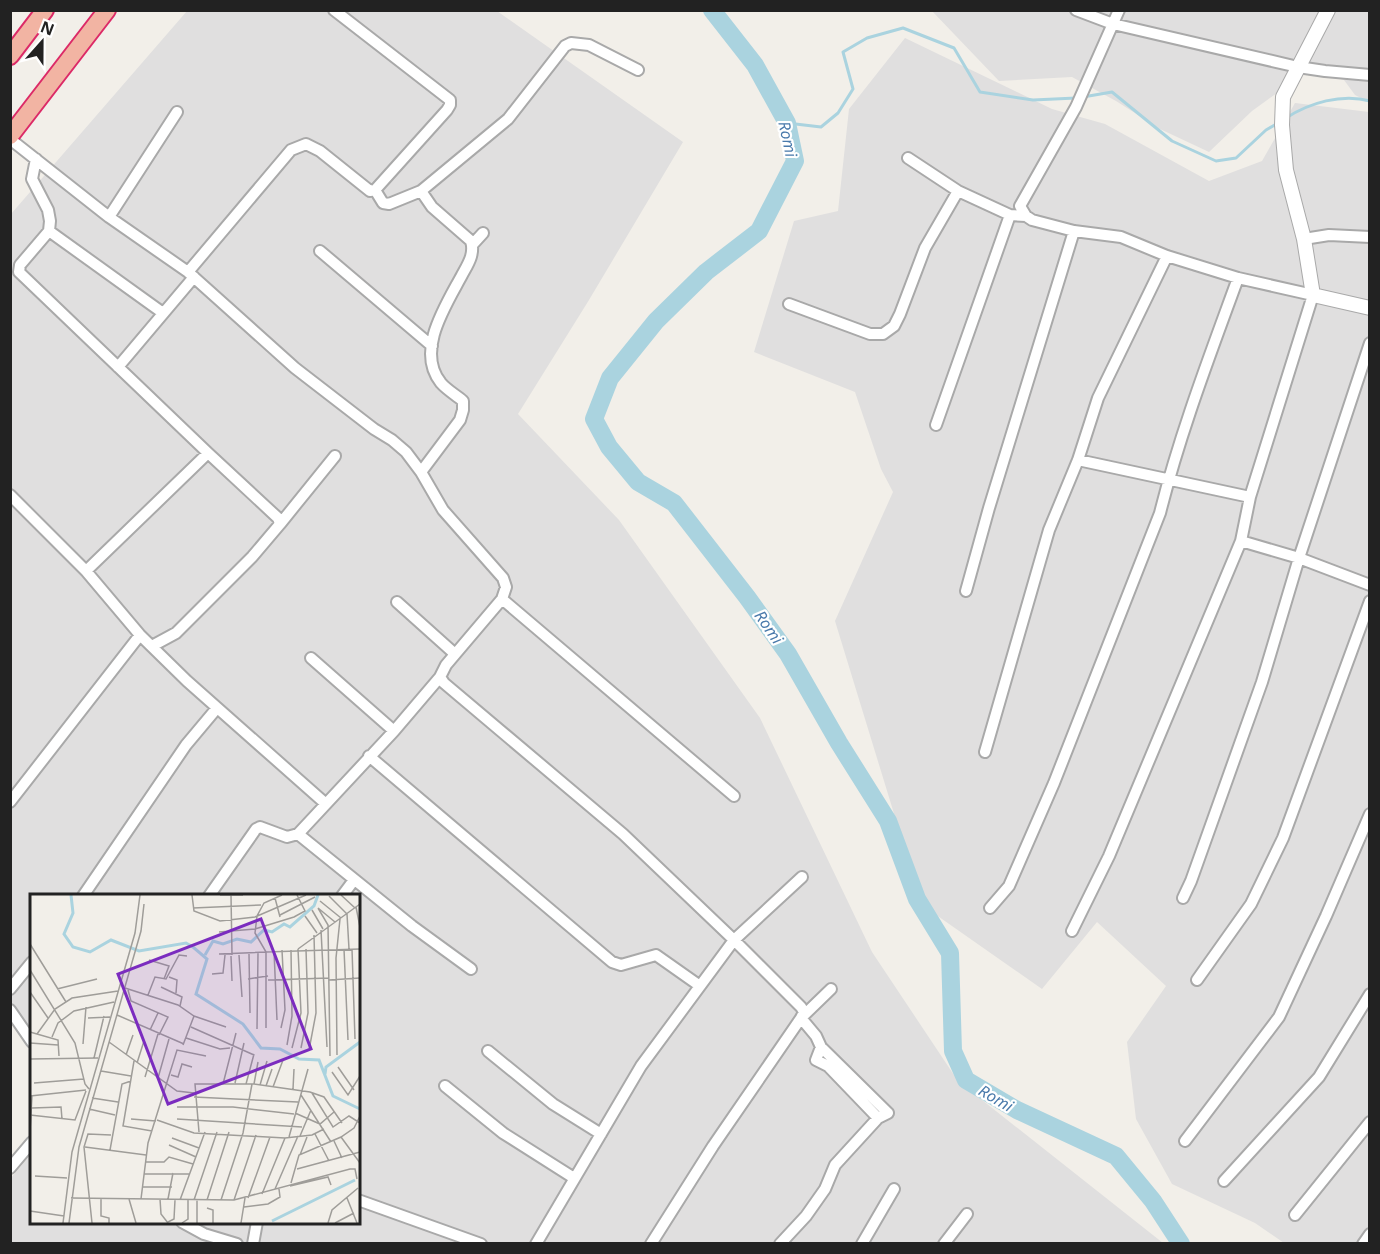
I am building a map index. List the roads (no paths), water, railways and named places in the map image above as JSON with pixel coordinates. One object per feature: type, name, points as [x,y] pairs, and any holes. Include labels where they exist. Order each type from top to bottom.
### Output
[{"type":"highway","points":[[10,56],[45,10]]},
{"type":"highway","points":[[10,137],[107,10]]},
{"type":"street","points":[[118,367],[291,150],[298,145],[306,144],[320,151],[370,191],[375,190],[447,110],[450,100],[334,10]]},
{"type":"street","points":[[1076,10],[1113,24],[1298,67],[1370,75]]},
{"type":"street","points":[[1119,10],[1076,107],[1020,206],[1026,216],[1032,220],[1074,231],[1121,237],[1167,256],[1238,278],[1370,308]]},
{"type":"street","points":[[1072,931],[1123,824],[1241,541],[1250,497],[1313,295],[1304,239],[1286,170],[1281,125],[1283,97],[1328,10]]},
{"type":"street","points":[[375,190],[383,203],[389,204],[421,191],[508,119],[565,46],[571,43],[589,45],[638,70]]},
{"type":"street","points":[[109,217],[177,112]]},
{"type":"street","points":[[10,137],[109,217],[191,274],[295,368],[406,452],[421,472],[443,510],[503,578],[506,587],[502,599],[446,665],[439,681],[298,834],[286,837],[260,827],[256,829],[210,894]]},
{"type":"street","points":[[908,158],[958,191],[1010,215],[1026,216]]},
{"type":"street","points":[[36,159],[32,179],[48,210],[49,231],[20,265],[19,272],[278,518],[280,524]]},
{"type":"street","points":[[421,191],[432,207],[471,241],[472,245],[472,255],[434,328],[432,346],[434,371],[442,384],[463,401],[463,410],[460,420],[421,472]]},
{"type":"street","points":[[789,304],[870,334],[883,334],[894,326],[925,248],[958,191]]},
{"type":"street","points":[[936,425],[1010,215]]},
{"type":"street","points":[[49,231],[163,313]]},
{"type":"street","points":[[966,591],[1074,231]]},
{"type":"street","points":[[472,245],[483,233]]},
{"type":"street","points":[[1304,239],[1329,235],[1370,237]]},
{"type":"street","points":[[320,251],[432,346]]},
{"type":"street","points":[[985,752],[1049,530],[1078,460],[1098,398],[1167,256]]},
{"type":"street","points":[[990,908],[1009,886],[1054,783],[1160,513],[1168,479],[1238,278]]},
{"type":"street","points":[[1183,898],[1262,682],[1299,558],[1370,343]]},
{"type":"street","points":[[86,571],[208,453]]},
{"type":"street","points":[[152,646],[176,633],[252,557],[335,456]]},
{"type":"street","points":[[1078,460],[1250,497]]},
{"type":"street","points":[[10,495],[86,571],[152,646],[217,708],[326,804]]},
{"type":"street","points":[[1241,541],[1299,558],[1370,585]]},
{"type":"street","points":[[502,599],[734,796]]},
{"type":"street","points":[[1197,980],[1251,904],[1283,838],[1370,601]]},
{"type":"street","points":[[397,602],[455,654]]},
{"type":"street","points":[[10,802],[140,634]]},
{"type":"street","points":[[311,658],[394,731]]},
{"type":"street","points":[[439,681],[623,834],[734,940],[804,1012],[713,1146],[651,1244]]},
{"type":"street","points":[[84,894],[186,745],[217,708]]},
{"type":"street","points":[[369,756],[612,962],[621,965],[656,955],[700,986]]},
{"type":"street","points":[[1185,1141],[1279,1017],[1370,814]]},
{"type":"street","points":[[298,834],[354,880],[471,969]]},
{"type":"street","points":[[536,1244],[641,1066],[734,940],[802,877]]},
{"type":"street","points":[[344,894],[354,880]]},
{"type":"street","points":[[10,989],[30,964]]},
{"type":"street","points":[[801,1018],[831,989]]},
{"type":"street","points":[[1224,1181],[1319,1077],[1370,994]]},
{"type":"street","points":[[10,1010],[30,1039]]},
{"type":"street","points":[[780,1244],[806,1216],[825,1189],[835,1165],[878,1118],[828,1066],[816,1060],[821,1047],[816,1036],[801,1018]]},
{"type":"street","points":[[488,1051],[553,1104],[601,1134]]},
{"type":"street","points":[[445,1086],[503,1133],[574,1178]]},
{"type":"street","points":[[1295,1215],[1370,1122]]},
{"type":"street","points":[[10,1168],[30,1144]]},
{"type":"street","points":[[862,1244],[894,1189]]},
{"type":"street","points":[[360,1201],[481,1244]]},
{"type":"street","points":[[944,1244],[967,1214]]},
{"type":"street","points":[[186,1224],[204,1234],[237,1244]]},
{"type":"street","points":[[253,1244],[257,1224]]},
{"type":"street","points":[[1364,1244],[1370,1234]]},
{"type":"waterway","name":"Romi","points":[[712,10],[755,65],[787,123],[795,161],[759,231],[706,272],[656,321],[610,378],[594,419],[609,447],[638,482],[674,503],[747,597],[788,654],[839,743],[888,821],[917,899],[950,953],[953,1051],[966,1080],[1017,1110],[1116,1156],[1153,1201],[1181,1244]]},
{"type":"waterway","points":[[787,123],[821,127],[838,113],[853,89],[843,52],[867,38],[903,28],[954,48],[980,92],[1033,100],[1076,98]]},
{"type":"waterway","points":[[1083,97],[1112,92],[1172,141],[1216,161],[1236,158],[1266,130],[1278,123]]},
{"type":"waterway","points":[[1286,118],[1326,101],[1348,98],[1370,101]]}]
